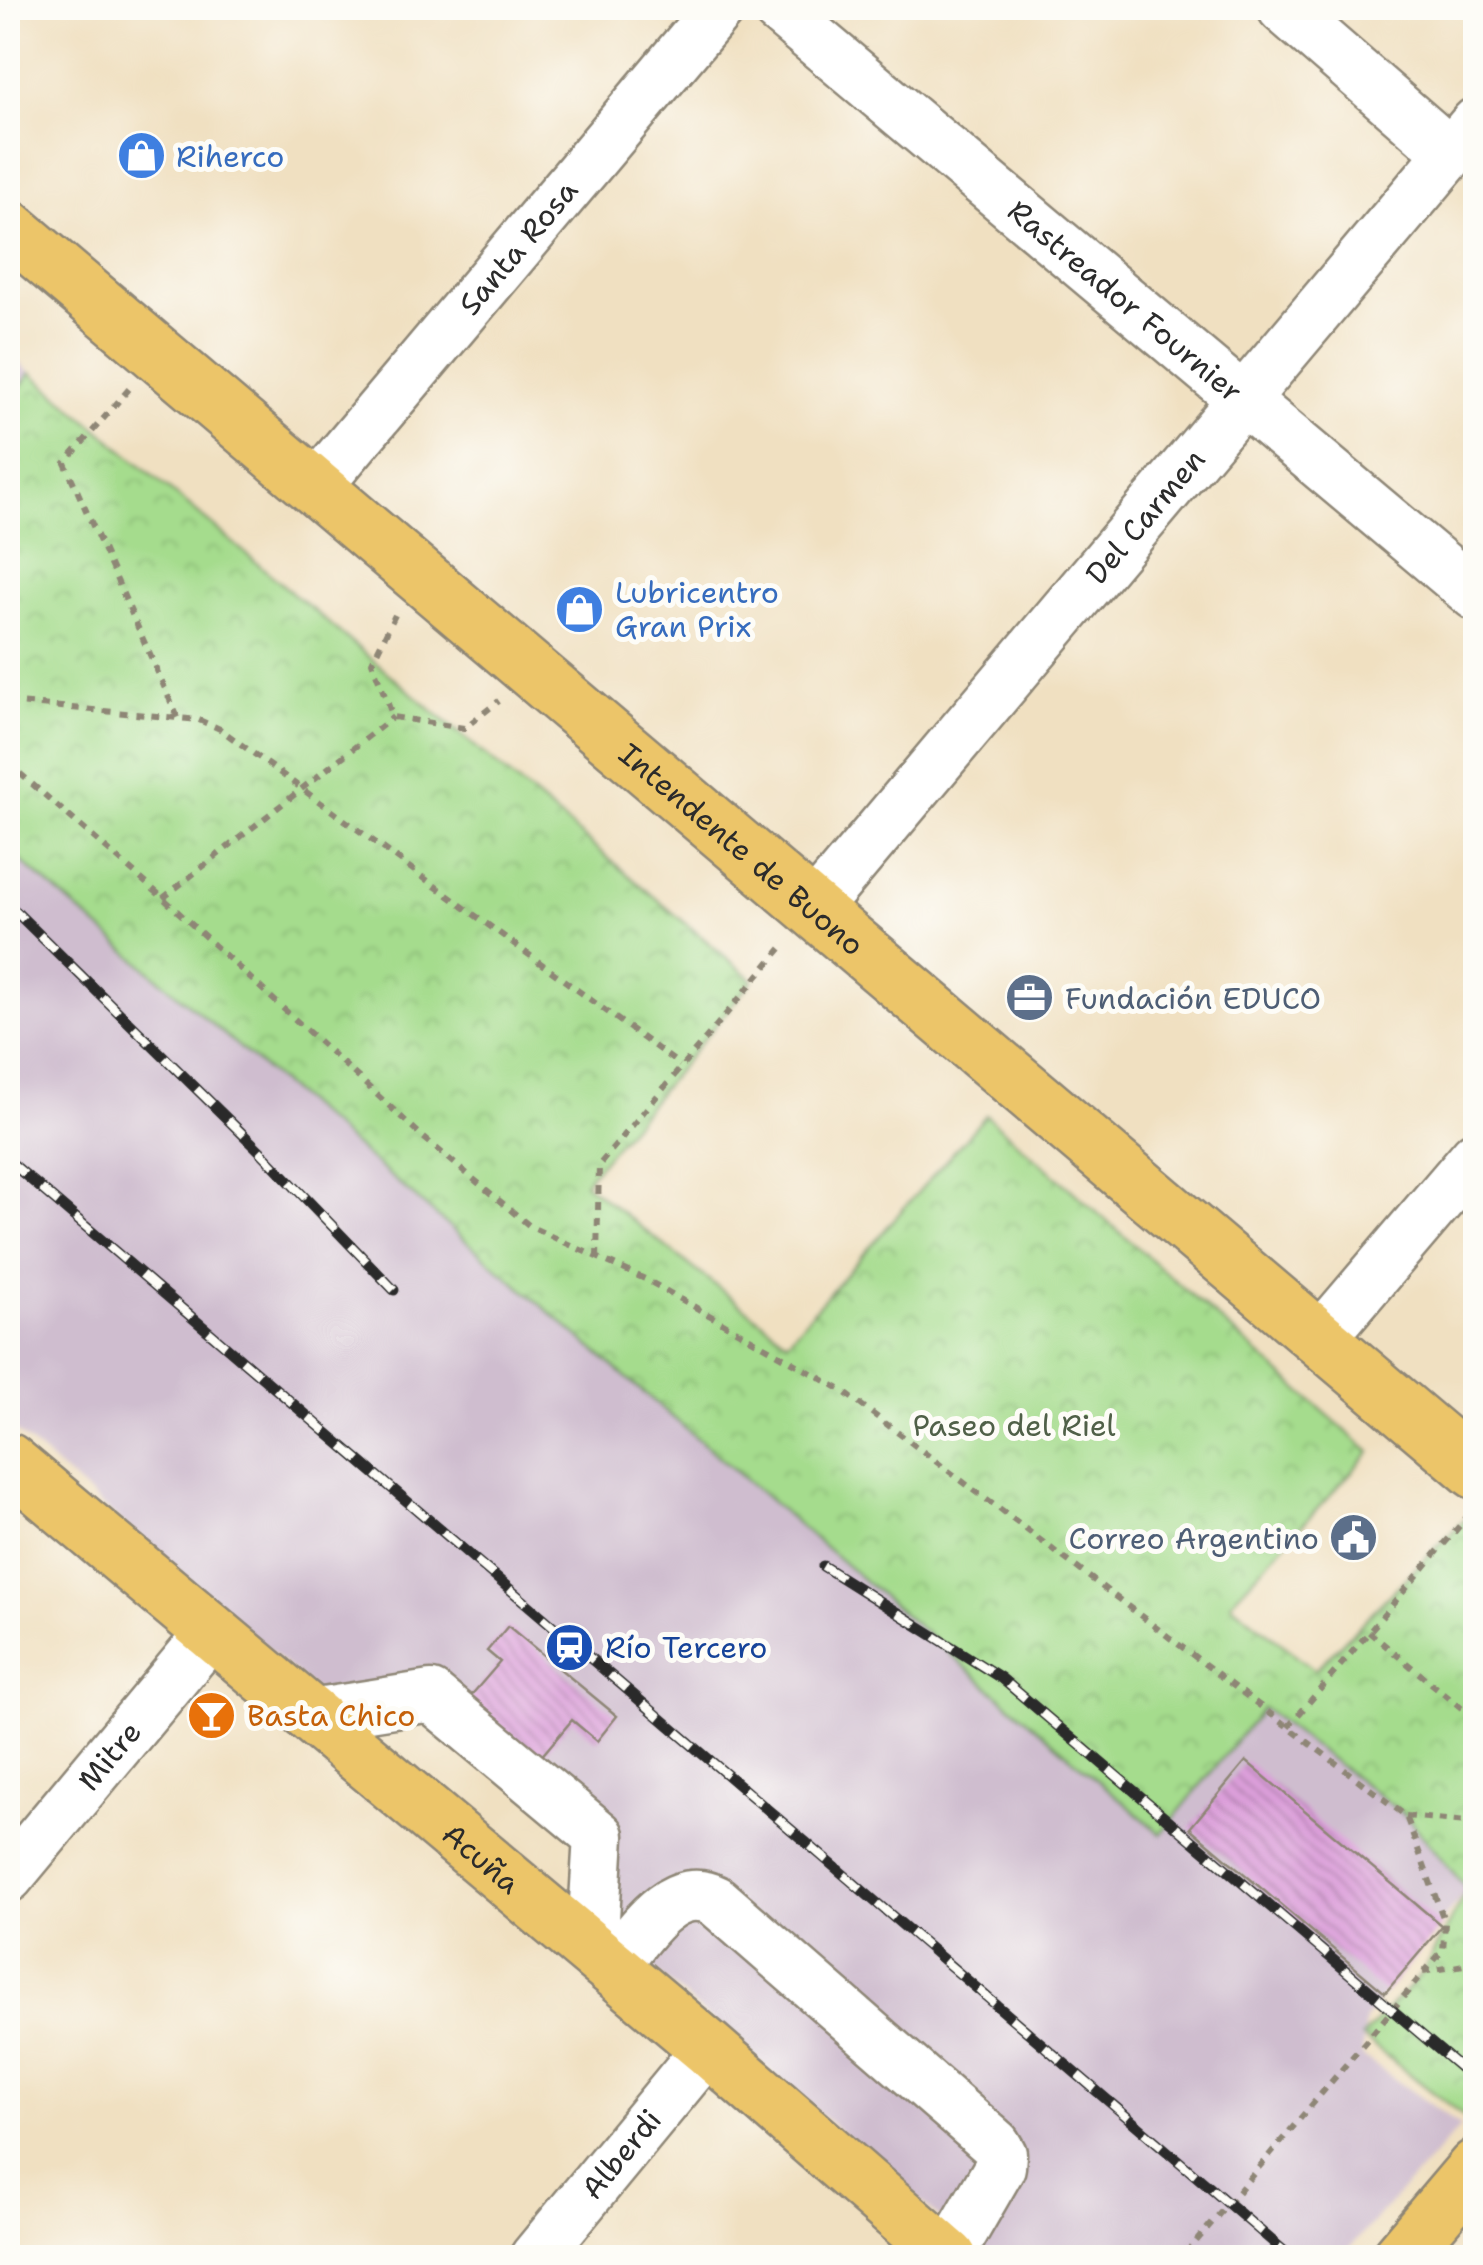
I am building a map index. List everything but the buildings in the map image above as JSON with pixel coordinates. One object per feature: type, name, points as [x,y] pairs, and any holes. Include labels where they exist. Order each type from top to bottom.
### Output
[{"type":"main road","name":"Intendente de Buono","points":[[8,228],[315,488],[799,927],[1320,1339],[1476,1471]]},
{"type":"main road","name":"Acuña","points":[[8,1461],[708,2048],[949,2257]]},
{"type":"main road","points":[[1399,2258],[1476,2167]]},
{"type":"street","name":"Santa Rosa","points":[[315,488],[719,8]]},
{"type":"street","name":"Rastreador Fournier","points":[[777,8],[1476,595]]},
{"type":"street","points":[[1283,8],[1463,138]]},
{"type":"street","name":"Del Carmen","points":[[799,927],[1463,138]]},
{"type":"street","points":[[1320,1339],[1476,1156]]},
{"type":"street","name":"Mitre","points":[[8,1877],[211,1633]]},
{"type":"street","points":[[311,1714],[431,1696],[570,1811],[599,1836],[602,1960]]},
{"type":"street","points":[[602,1960],[676,1899],[704,1895],[716,1902],[995,2144],[1001,2154],[1000,2167],[949,2257]]},
{"type":"street","name":"Alberdi","points":[[534,2258],[708,2048]]},
{"type":"path","points":[[130,388],[64,463],[178,718]]},
{"type":"path","points":[[393,717],[372,662],[396,614]]},
{"type":"path","points":[[163,898],[393,717],[464,728],[498,701]]},
{"type":"path","points":[[8,702],[178,718],[220,729],[680,1065]]},
{"type":"path","points":[[8,762],[163,898],[422,1138],[531,1228],[597,1258],[840,1389],[1406,1816],[1476,1823]]},
{"type":"path","points":[[597,1258],[599,1165],[799,927]]},
{"type":"path","points":[[1288,1727],[1476,1507]]},
{"type":"path","points":[[1369,1632],[1476,1720]]},
{"type":"path","points":[[1182,2258],[1443,1950],[1446,1924],[1406,1816]]},
{"type":"path","points":[[1422,1972],[1476,1963]]},
{"type":"shaded area","points":[[8,352],[31,373],[8,402]]},
{"type":"shaded area","points":[[8,850],[1161,1834],[1263,1708],[1406,1816],[1467,1889],[1365,2019],[1362,2056],[1461,2126],[1341,2257],[985,2257],[609,1931],[616,1825],[433,1679],[318,1693],[8,1424]]},
{"type":"green space","name":"Paseo del Riel","points":[[31,373],[753,980],[584,1183],[787,1341],[986,1115],[1370,1452],[1230,1603],[1315,1670],[1466,1518],[1475,1526],[1475,2125],[1362,2037],[1423,1972],[1467,1889],[1406,1816],[1263,1708],[1161,1834],[8,850],[8,402]]},
{"type":"railway","points":[[8,904],[261,1152],[394,1290]]},
{"type":"railway","points":[[8,1160],[1292,2258]]},
{"type":"railway","points":[[823,1566],[1001,1678],[1476,2081]]},
{"type":"place","name":"Riherco","points":[[141,156]]},
{"type":"place","name":"Lubricentro Gran Prix","points":[[580,609]]},
{"type":"place","name":"Fundación EDUCO","points":[[1030,998]]},
{"type":"place","name":"Correo Argentino","points":[[1354,1538]]},
{"type":"place","name":"Río Tercero","points":[[570,1647]]},
{"type":"place","name":"Basta Chico","points":[[212,1715]]}]
